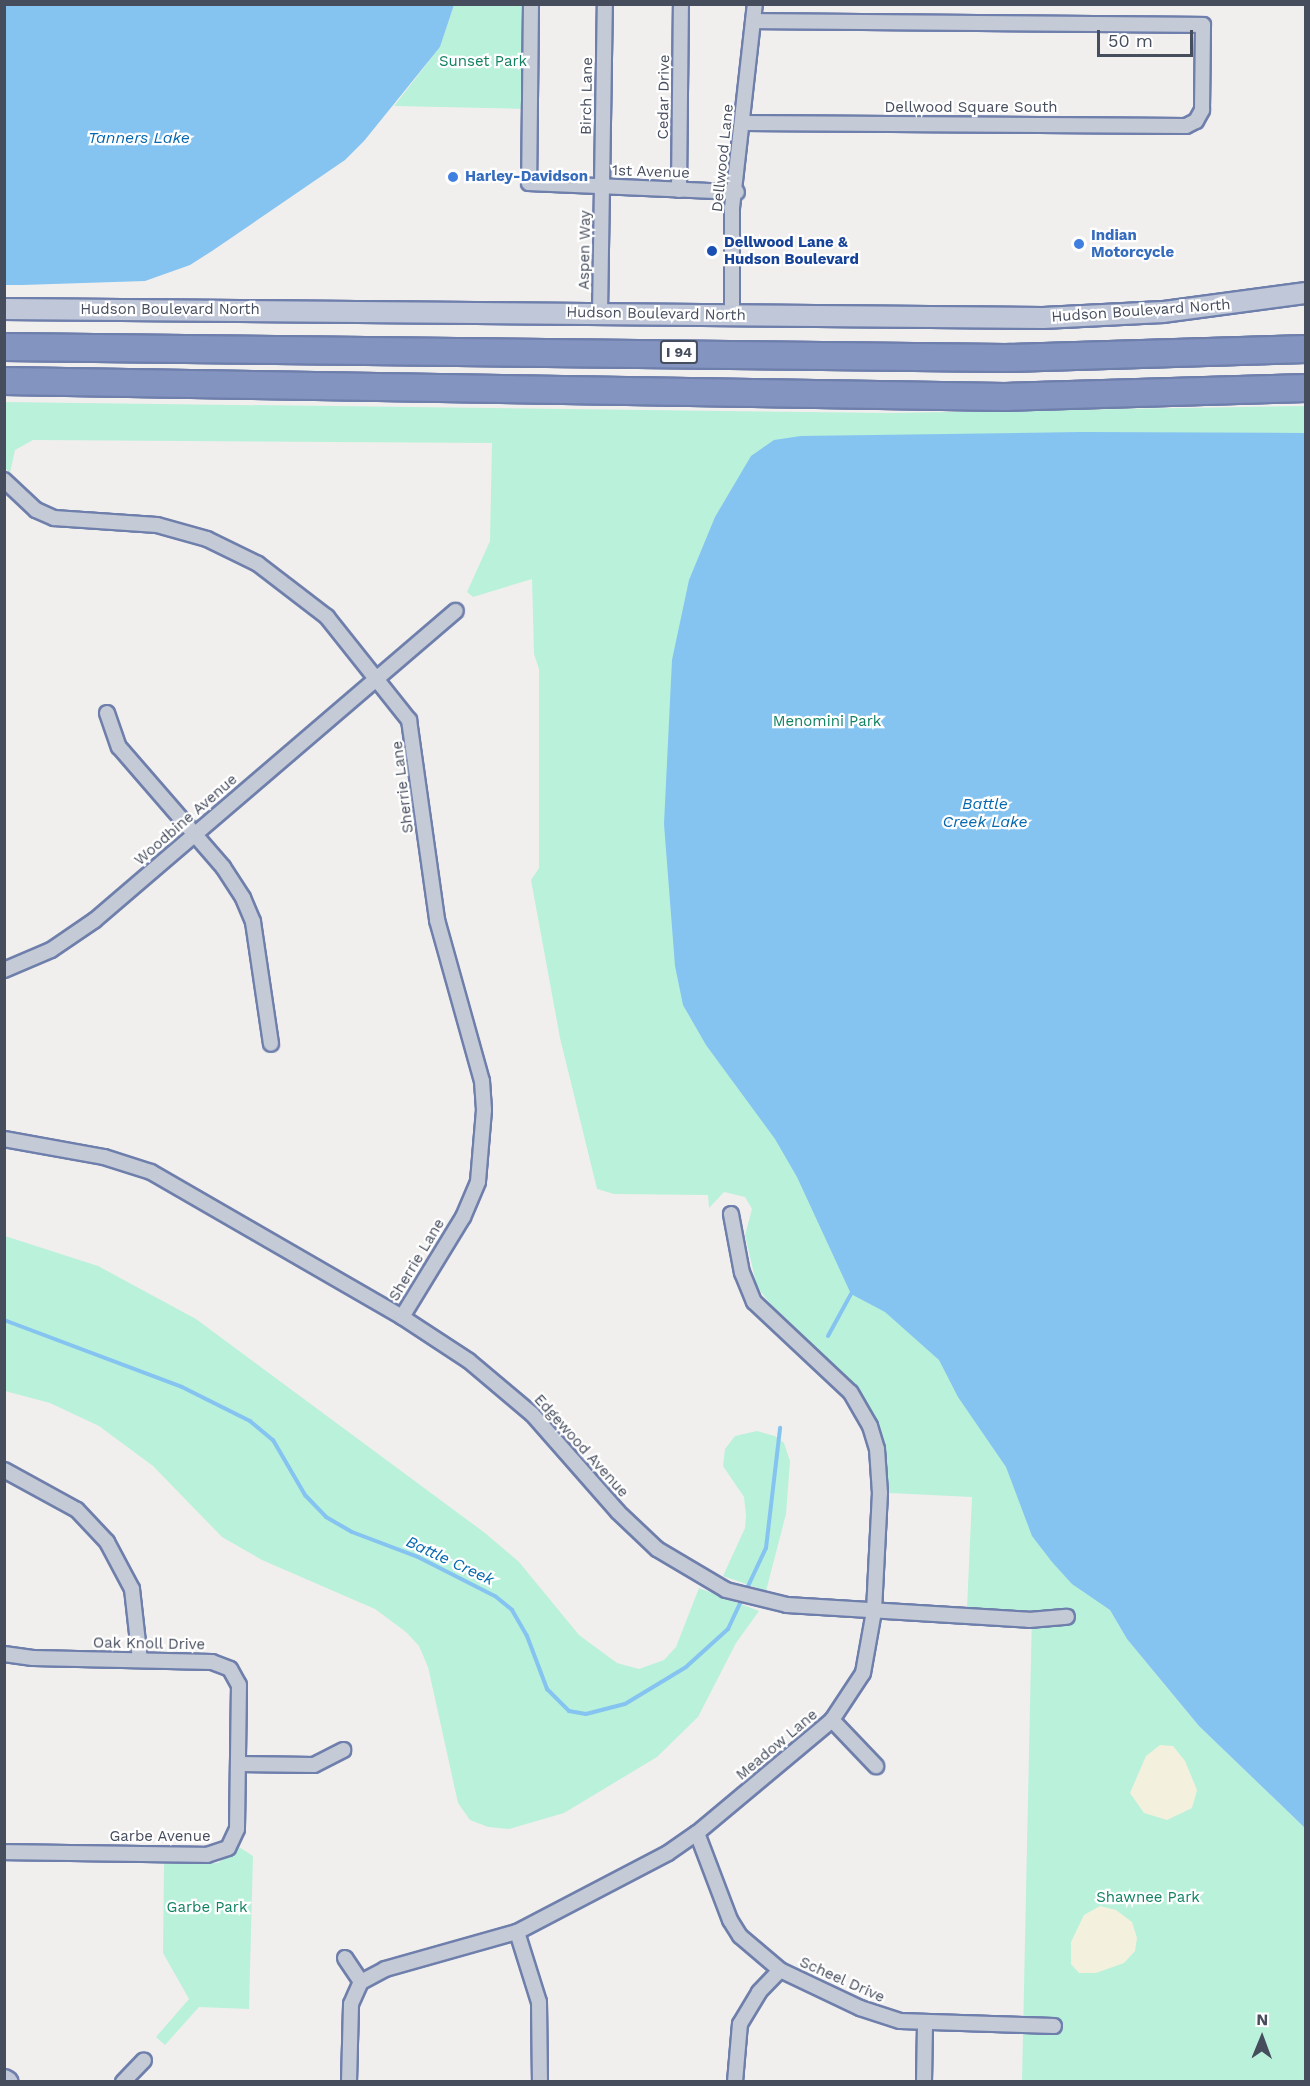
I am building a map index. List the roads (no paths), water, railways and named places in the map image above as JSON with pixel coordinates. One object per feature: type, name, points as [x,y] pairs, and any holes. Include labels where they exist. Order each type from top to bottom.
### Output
[{"type":"highway","name":"I 94","points":[[4,345],[1006,358],[1305,349]]},
{"type":"highway","points":[[4,381],[1005,398],[1305,388]]},
{"type":"highway","points":[[4,387],[72,382]]},
{"type":"street","name":"1st Avenue","points":[[531,4],[529,183],[737,192]]},
{"type":"street","name":"Birch Lane","points":[[602,187],[605,4]]},
{"type":"street","name":"Cedar Drive","points":[[679,190],[681,4]]},
{"type":"street","name":"Dellwood Lane","points":[[732,316],[732,208],[737,192],[755,4]]},
{"type":"street","name":"Dellwood Square South","points":[[744,123],[1186,126],[1197,121],[1202,110],[1203,25],[753,21]]},
{"type":"street","name":"Aspen Way","points":[[600,313],[602,187]]},
{"type":"street","name":"Hudson Boulevard North","points":[[4,309],[732,316],[1096,316],[1305,293]]},
{"type":"street","name":"Sherrie Lane","points":[[4,480],[36,510],[54,518],[157,525],[234,550],[300,593],[327,617],[404,711],[413,732],[437,920],[482,1081],[484,1110],[478,1182],[463,1217],[402,1317]]},
{"type":"street","name":"Woodbine Avenue","points":[[4,970],[73,937],[456,611]]},
{"type":"street","points":[[107,713],[119,747],[233,882],[253,922],[271,1044]]},
{"type":"street","name":"Edgewood Avenue","points":[[4,1139],[104,1157],[151,1172],[402,1317],[469,1361],[532,1414],[618,1512],[657,1549],[726,1590],[753,1599],[874,1611],[1037,1620],[1067,1617]]},
{"type":"street","name":"Meadow Lane","points":[[361,1982],[385,1969],[517,1932],[697,1833],[832,1720],[863,1673],[874,1611],[880,1493],[876,1449],[870,1426],[850,1392],[754,1302],[742,1273],[731,1214]]},
{"type":"street","points":[[4,1470],[77,1510],[107,1542],[132,1589],[140,1660]]},
{"type":"street","name":"Oak Knoll Drive","points":[[4,1654],[33,1659],[212,1662],[230,1669],[239,1684],[238,1764]]},
{"type":"street","points":[[832,1720],[876,1766]]},
{"type":"street","points":[[238,1764],[314,1766],[343,1750]]},
{"type":"street","name":"Garbe Avenue","points":[[4,1852],[220,1853],[234,1840],[237,1828],[238,1764]]},
{"type":"street","name":"Scheel Drive","points":[[697,1833],[730,1920],[740,1936],[780,1970],[879,2016],[925,2023],[1054,2026]]},
{"type":"street","points":[[517,1932],[539,2002],[540,2082]]},
{"type":"street","points":[[345,1958],[361,1982],[351,2004],[349,2082]]},
{"type":"street","points":[[735,2082],[740,2024],[759,1992],[780,1970]]},
{"type":"street","points":[[924,2082],[925,2023]]},
{"type":"street","points":[[123,2082],[144,2060]]},
{"type":"water","name":"Tanners Lake","points":[[5,4],[454,5],[440,47],[364,141],[345,160],[190,265],[145,281],[5,285]]},
{"type":"water","name":"Battle Creek Lake","points":[[1081,432],[1305,433],[1305,1828],[1199,1726],[1127,1639],[1110,1610],[1072,1584],[1052,1562],[1032,1536],[1006,1467],[958,1397],[939,1360],[885,1312],[851,1294],[797,1177],[775,1139],[706,1045],[683,1005],[675,966],[664,824],[672,660],[689,580],[715,517],[751,456],[774,440],[801,436]]},
{"type":"waterway","name":"Battle Creek","points":[[828,1336],[851,1294]]},
{"type":"waterway","name":"Battle Creek","points":[[4,1320],[182,1387],[250,1421],[273,1440],[305,1495],[326,1517],[352,1532],[418,1557],[495,1596],[512,1610],[527,1636],[547,1689],[569,1711],[586,1714],[625,1704],[686,1667],[728,1629],[766,1548],[780,1428]]},
{"type":"place","name":"Harley-Davidson","points":[[453,177]]},
{"type":"place","name":"Indian Motorcycle","points":[[1079,244]]},
{"type":"place","name":"Dellwood Lane & Hudson Boulevard","points":[[712,251]]},
{"type":"park label","name":"Sunset Park","points":[[483,62]]},
{"type":"park label","name":"Menomini Park","points":[[827,722]]},
{"type":"park label","name":"Shawnee Park","points":[[1148,1898]]},
{"type":"park label","name":"Garbe Park","points":[[207,1908]]}]
